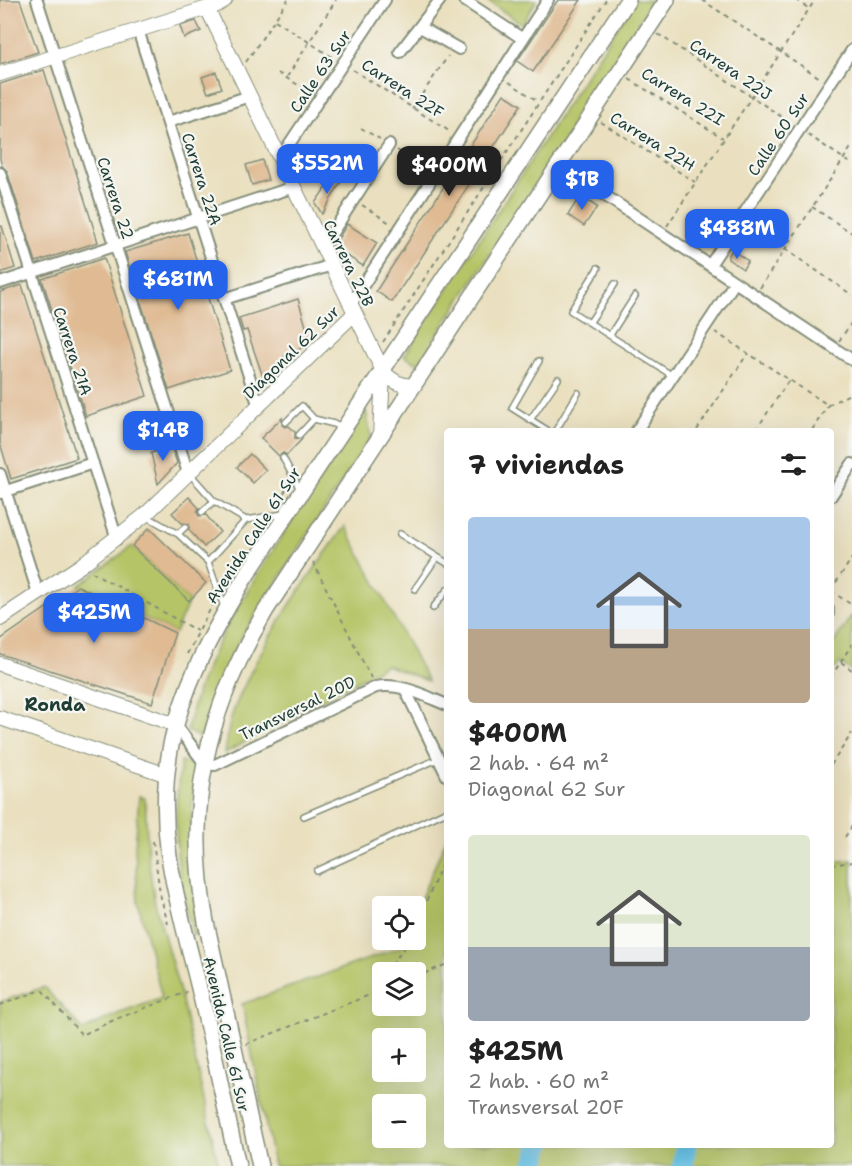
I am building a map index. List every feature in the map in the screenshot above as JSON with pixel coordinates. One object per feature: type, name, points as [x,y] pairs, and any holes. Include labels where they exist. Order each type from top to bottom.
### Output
[{"type":"main road","name":"Avenida Calle 61 Sur","points":[[237,1162],[168,858],[165,817],[167,775],[184,696],[225,610],[628,0]]},
{"type":"main road","name":"Avenida Calle 61 Sur","points":[[259,1160],[199,881],[198,819],[205,764],[220,702],[239,659],[266,610],[666,0]]},
{"type":"street","name":"Carrera 22","points":[[37,0],[188,473]]},
{"type":"street","points":[[0,74],[207,8],[225,0]]},
{"type":"street","name":"Calle 63 Sur","points":[[280,158],[385,0]]},
{"type":"street","points":[[400,52],[440,0]]},
{"type":"street","points":[[464,0],[523,39]]},
{"type":"street","name":"Diagonal 62 Sur","points":[[0,620],[80,566],[145,515],[259,407],[353,309],[399,229],[548,0]]},
{"type":"street","name":"Carrera 22B","points":[[207,8],[383,371],[380,438]]},
{"type":"street","points":[[420,27],[456,48]]},
{"type":"street","name":"Carrera 22A","points":[[138,30],[259,407]]},
{"type":"street","name":"Calle 60 Sur","points":[[710,265],[852,51]]},
{"type":"street","points":[[168,122],[250,96]]},
{"type":"street","points":[[323,247],[389,145]]},
{"type":"street","points":[[559,165],[852,360]]},
{"type":"street","name":"Carrera 21A","points":[[0,173],[117,538]]},
{"type":"street","points":[[0,283],[294,187]]},
{"type":"street","points":[[224,299],[332,265]]},
{"type":"street","points":[[638,428],[735,282]]},
{"type":"street","points":[[383,371],[400,384],[414,386]]},
{"type":"street","points":[[3,492],[93,463]]},
{"type":"street","points":[[834,491],[852,464]]},
{"type":"street","points":[[0,474],[3,492],[38,594]]},
{"type":"street","points":[[0,664],[176,725],[205,764]]},
{"type":"street","name":"Transversal 20D","points":[[205,764],[210,766],[220,764],[376,687],[391,686],[405,689]]},
{"type":"street","points":[[405,689],[444,704]]},
{"type":"street","points":[[405,689],[444,771]]},
{"type":"street","points":[[0,717],[167,775]]},
{"type":"lane","points":[[598,268],[571,311],[673,376]]},
{"type":"lane","points":[[590,322],[615,284]]},
{"type":"lane","points":[[610,335],[635,296]]},
{"type":"lane","points":[[539,361],[512,408],[544,428]]},
{"type":"lane","points":[[530,420],[558,379]]},
{"type":"lane","points":[[557,428],[578,393]]},
{"type":"lane","points":[[286,422],[302,406],[314,419],[346,427]]},
{"type":"lane","points":[[299,435],[314,419]]},
{"type":"lane","points":[[283,458],[302,493]]},
{"type":"lane","points":[[188,473],[214,501],[246,520]]},
{"type":"lane","points":[[202,512],[214,501]]},
{"type":"lane","points":[[208,562],[246,520],[288,513]]},
{"type":"lane","points":[[145,515],[178,534],[208,562],[225,610]]},
{"type":"lane","points":[[178,534],[185,527]]},
{"type":"lane","points":[[400,534],[444,561]]},
{"type":"lane","points":[[415,589],[437,557]]},
{"type":"lane","points":[[433,608],[444,594]]},
{"type":"lane","points":[[304,816],[438,759]]},
{"type":"lane","points":[[317,872],[444,812]]},
{"type":"path","points":[[244,66],[288,0]]},
{"type":"path","points":[[286,77],[336,0]]},
{"type":"path","points":[[379,347],[606,0]]},
{"type":"path","points":[[702,0],[829,85]]},
{"type":"path","points":[[796,0],[809,9]]},
{"type":"path","points":[[662,234],[815,0]]},
{"type":"path","name":"Carrera 22F","points":[[274,20],[459,138]]},
{"type":"path","name":"Carrera 22J","points":[[656,33],[852,164]]},
{"type":"path","points":[[412,109],[456,48]]},
{"type":"path","points":[[278,73],[320,98]]},
{"type":"path","points":[[499,75],[540,102]]},
{"type":"path","name":"Carrera 22I","points":[[627,78],[724,139]]},
{"type":"path","name":"Carrera 22H","points":[[598,121],[696,182]]},
{"type":"path","points":[[755,295],[852,146]]},
{"type":"path","points":[[354,200],[399,229]]},
{"type":"path","points":[[812,207],[852,233]]},
{"type":"path","points":[[785,249],[852,295]]},
{"type":"path","points":[[834,348],[852,322]]},
{"type":"path","points":[[706,326],[828,405]]},
{"type":"path","points":[[698,428],[748,353]]},
{"type":"path","points":[[757,428],[789,380]]},
{"type":"path","points":[[813,428],[828,405],[852,393]]},
{"type":"path","points":[[306,549],[376,687]]},
{"type":"path","points":[[834,585],[852,558]]},
{"type":"path","points":[[80,566],[210,638]]},
{"type":"path","points":[[834,592],[852,605]]},
{"type":"path","points":[[834,673],[852,644]]},
{"type":"path","points":[[841,662],[852,670]]},
{"type":"path","points":[[834,760],[852,733]]},
{"type":"path","points":[[845,837],[852,826]]},
{"type":"path","points":[[426,902],[444,859]]},
{"type":"path","points":[[834,865],[852,862]]},
{"type":"path","points":[[426,973],[444,965]]},
{"type":"path","points":[[0,1005],[42,990],[82,1035],[116,1019],[199,988]]},
{"type":"path","points":[[246,1044],[372,994]]},
{"type":"green space","points":[[486,0],[537,0],[522,24]]},
{"type":"green space","points":[[635,0],[651,0],[623,52],[418,364],[404,356]]},
{"type":"green space","points":[[366,411],[371,437],[230,658],[200,738],[187,731],[199,687],[217,645],[276,546]]},
{"type":"green space","points":[[345,526],[428,681],[386,665],[225,753],[231,717],[256,662],[298,592]]},
{"type":"green space","points":[[132,546],[189,601],[175,633],[78,586]]},
{"type":"green space","points":[[852,615],[852,671],[840,663],[834,668],[834,642]]},
{"type":"green space","points":[[181,761],[197,765],[192,808],[191,849],[194,890],[201,933],[193,935],[182,891],[177,854],[177,792]]},
{"type":"green space","points":[[139,796],[145,798],[148,857],[155,903],[180,992],[219,1166],[0,1166],[0,1002],[44,987],[83,1030],[115,1015],[162,998],[138,903],[135,848]]},
{"type":"green space","points":[[444,844],[444,1148],[834,1148],[834,862],[852,860],[852,1166],[274,1166],[242,1004],[393,950],[426,950],[426,896],[422,896]]},
{"type":"building","points":[[0,0],[20,0],[38,52],[0,64]]},
{"type":"building","points":[[558,0],[581,0],[533,72],[517,61]]},
{"type":"building","points":[[196,21],[201,31],[184,38],[180,26]]},
{"type":"building","points":[[44,70],[98,242],[36,262],[7,171],[0,159],[0,84]]},
{"type":"building","points":[[216,72],[222,88],[208,93],[202,77]]},
{"type":"building","points":[[504,94],[521,105],[392,302],[376,291]]},
{"type":"building","points":[[262,160],[268,180],[252,185],[246,165]]},
{"type":"building","points":[[333,177],[341,182],[322,214],[315,203]]},
{"type":"building","points":[[580,196],[597,207],[584,226],[568,215]]},
{"type":"building","points":[[347,224],[377,243],[363,266],[333,247]]},
{"type":"building","points":[[0,226],[2,226],[15,268],[0,273]]},
{"type":"building","points":[[188,233],[230,370],[169,390],[125,252]]},
{"type":"building","points":[[732,250],[748,261],[743,269],[728,259]]},
{"type":"building","points":[[104,258],[147,396],[86,416],[42,279]]},
{"type":"building","points":[[22,285],[77,458],[11,479],[0,443],[0,292]]},
{"type":"building","points":[[298,299],[310,340],[287,360],[285,356],[264,380],[247,330],[243,331],[239,318]]},
{"type":"building","points":[[282,418],[282,425],[289,426],[295,432],[295,438],[302,439],[287,455],[283,453],[279,456],[261,438]]},
{"type":"building","points":[[171,446],[177,463],[158,484],[151,453]]},
{"type":"building","points":[[250,454],[266,470],[253,483],[237,467]]},
{"type":"building","points":[[189,497],[199,508],[197,512],[199,516],[206,515],[220,532],[204,547],[189,530],[189,524],[182,523],[172,513]]},
{"type":"building","points":[[149,528],[206,583],[189,601],[132,546]]},
{"type":"building","points":[[78,586],[175,633],[152,703],[0,654],[0,640]]},
{"type":"waterway","points":[[534,1166],[540,1148]]},
{"type":"waterway","points":[[683,1166],[685,1148]]},
{"type":"district","name":"Ronda","points":[[55,705]]}]
